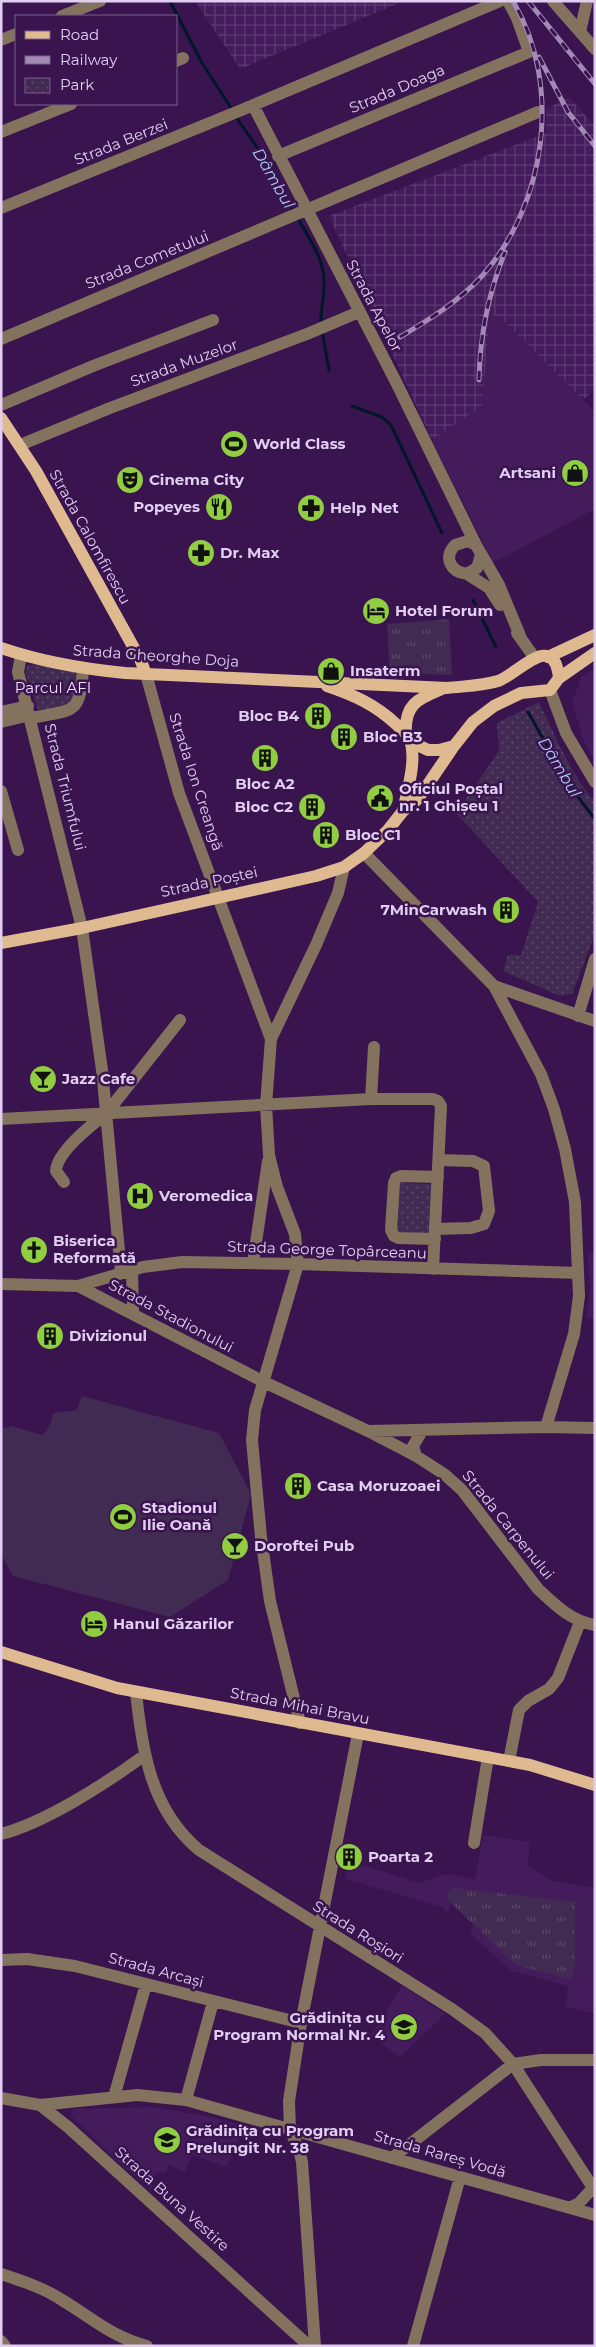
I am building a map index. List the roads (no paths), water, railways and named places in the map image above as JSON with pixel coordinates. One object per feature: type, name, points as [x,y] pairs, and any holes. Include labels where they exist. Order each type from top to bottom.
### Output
[{"type":"main road","name":"Strada Calomfirescu","points":[[1,418],[20,445],[140,659],[146,674]]},
{"type":"main road","name":"Strada Gheorghe Doja","points":[[1,648],[21,655],[83,669],[146,674],[447,688],[496,682],[508,678],[541,657],[595,635]]},
{"type":"main road","points":[[550,690],[559,678],[595,653]]},
{"type":"main road","points":[[541,657],[554,662],[558,669],[559,678]]},
{"type":"main road","name":"Strada Gheorghe Doja","points":[[310,681],[368,702],[386,714],[408,738]]},
{"type":"main road","name":"Strada Gheorghe Doja","points":[[408,738],[406,714],[414,703],[447,688]]},
{"type":"main road","name":"Strada Poștei","points":[[1,943],[82,928],[216,896],[316,876],[344,867],[388,830],[403,812],[418,799],[454,746],[473,722],[501,702],[521,692],[550,690]]},
{"type":"main road","points":[[408,738],[428,750],[439,750],[454,746]]},
{"type":"main road","name":"Strada Poștei","points":[[403,812],[409,780],[408,738]]},
{"type":"main road","name":"Strada Mihai Bravu","points":[[1,1652],[98,1683],[136,1692],[508,1761],[552,1770],[595,1785]]},
{"type":"street","points":[[65,15],[100,1]]},
{"type":"street","name":"Strada Berzei","points":[[1,208],[500,1]]},
{"type":"street","name":"Strada Doaga","points":[[278,156],[529,52],[508,1]]},
{"type":"street","points":[[553,1],[595,50]]},
{"type":"street","points":[[580,32],[588,1]]},
{"type":"street","points":[[1,40],[15,34]]},
{"type":"street","points":[[1,132],[68,105]]},
{"type":"street","name":"Strada Apelor","points":[[248,107],[278,156],[297,215],[359,312],[503,594],[521,638]]},
{"type":"street","name":"Strada Cometului","points":[[1,339],[538,112]]},
{"type":"street","name":"Strada Muzelor","points":[[20,445],[110,408],[328,326],[359,312]]},
{"type":"street","points":[[1,405],[93,366],[213,320]]},
{"type":"street","name":"Strada Apelor","points":[[464,541],[465,522]]},
{"type":"street","points":[[464,541],[479,550],[477,568],[468,574],[455,570],[449,558],[454,545],[464,541]]},
{"type":"street","name":"Strada Apelor","points":[[468,574],[490,588],[521,638],[541,657]]},
{"type":"street","name":"Strada Triumfului","points":[[21,655],[18,672],[30,713],[82,928],[102,1070],[105,1115],[133,1314]]},
{"type":"street","points":[[1,722],[30,713],[75,706],[80,700],[83,669]]},
{"type":"street","name":"Strada Ion Creangă","points":[[146,674],[179,793],[271,1039]]},
{"type":"street","points":[[550,690],[566,733],[595,782]]},
{"type":"street","points":[[1,712],[30,713]]},
{"type":"street","points":[[1,792],[18,850]]},
{"type":"street","points":[[364,852],[494,986],[541,1074],[559,1125],[566,1149],[575,1202],[580,1296],[574,1334],[546,1427]]},
{"type":"street","points":[[300,1723],[270,1601],[261,1537],[252,1433],[255,1410],[298,1264],[295,1234],[277,1187],[269,1155],[266,1105],[271,1039],[316,945],[338,893],[344,867]]},
{"type":"street","points":[[578,1016],[595,959]]},
{"type":"street","points":[[494,986],[595,1021]]},
{"type":"street","points":[[64,1182],[56,1171],[59,1160],[89,1127],[105,1115],[180,1020]]},
{"type":"street","points":[[371,1099],[374,1047]]},
{"type":"street","points":[[1,1119],[105,1115],[371,1099],[426,1098],[438,1101],[441,1106],[434,1269]]},
{"type":"street","points":[[253,1263],[269,1155]]},
{"type":"street","points":[[438,1177],[402,1176],[396,1178],[394,1183],[392,1234],[398,1238],[435,1234],[479,1227],[487,1220],[489,1211],[484,1166],[473,1161],[439,1160]]},
{"type":"street","name":"Strada George Topârceanu","points":[[78,1286],[127,1270],[168,1262],[578,1273]]},
{"type":"street","name":"Strada Stadionului","points":[[1,1284],[78,1286],[264,1382],[368,1431]]},
{"type":"street","points":[[368,1431],[546,1427],[595,1428]]},
{"type":"street","name":"Strada Carpenului","points":[[368,1431],[416,1456],[444,1474],[462,1490],[538,1589],[567,1615],[580,1622],[595,1626]]},
{"type":"street","points":[[416,1456],[413,1446],[422,1431]]},
{"type":"street","points":[[508,1761],[519,1710],[528,1701],[549,1689],[558,1678],[580,1622]]},
{"type":"street","name":"Strada Roșiori","points":[[136,1692],[145,1755],[161,1803],[171,1822],[184,1838],[199,1850],[452,2009],[485,2032],[513,2064],[589,2173],[594,2189]]},
{"type":"street","points":[[314,2346],[302,2162],[290,2130],[289,2102],[301,2023],[319,1927],[358,1734]]},
{"type":"street","points":[[1,1834],[24,1826],[48,1814],[145,1755]]},
{"type":"street","points":[[474,1843],[488,1757]]},
{"type":"street","name":"Strada Arcași","points":[[1,1960],[50,1961],[301,2023]]},
{"type":"street","points":[[114,2097],[146,1984]]},
{"type":"street","points":[[186,2100],[213,2002]]},
{"type":"street","points":[[392,2158],[513,2064],[541,2060],[595,2060]]},
{"type":"street","name":"Strada Rareș Vodă","points":[[40,2105],[137,2095],[186,2100],[595,2215]]},
{"type":"street","points":[[1,2098],[40,2105]]},
{"type":"street","name":"Strada Buna Vestire","points":[[40,2105],[114,2168],[309,2346]]},
{"type":"street","points":[[413,2346],[460,2177]]},
{"type":"street","points":[[571,2207],[579,2203],[594,2189]]},
{"type":"street","points":[[1,2274],[61,2299],[113,2334],[147,2346]]},
{"type":"street","points":[[1,2341],[5,2346]]},
{"type":"waterway","name":"Dâmbul","points":[[170,1],[177,15]]},
{"type":"waterway","name":"Dâmbul","points":[[178,16],[202,63],[233,111]]},
{"type":"waterway","name":"Dâmbul","points":[[236,117],[263,156],[294,212]]},
{"type":"waterway","name":"Dâmbul","points":[[297,217],[315,248],[323,272],[324,287],[321,324]]},
{"type":"waterway","name":"Dâmbul","points":[[322,330],[329,370]]},
{"type":"waterway","name":"Dâmbul","points":[[352,406],[382,417],[391,425],[442,533]]},
{"type":"waterway","name":"Dâmbul","points":[[473,600],[496,647]]},
{"type":"waterway","name":"Dâmbul","points":[[528,712],[571,788],[595,819]]},
{"type":"railway","points":[[400,337],[433,317],[482,276],[504,247],[521,215],[533,180],[540,143],[542,106],[538,70],[529,34],[513,1]]},
{"type":"railway","points":[[528,1],[595,84]]},
{"type":"railway","points":[[539,57],[568,112],[595,146]]},
{"type":"railway","points":[[479,380],[481,346],[486,314],[505,252]]},
{"type":"place","name":"World Class","points":[[234,444]]},
{"type":"place","name":"Artsani","points":[[575,473]]},
{"type":"place","name":"Cinema City","points":[[130,480]]},
{"type":"place","name":"Popeyes","points":[[219,507]]},
{"type":"place","name":"Help Net","points":[[311,508]]},
{"type":"place","name":"Dr. Max","points":[[201,553]]},
{"type":"place","name":"Hotel Forum","points":[[376,611]]},
{"type":"place","name":"Insaterm","points":[[331,671]]},
{"type":"place","name":"Bloc B4","points":[[318,716]]},
{"type":"place","name":"Bloc B3","points":[[344,737]]},
{"type":"place","name":"Bloc A2","points":[[265,758]]},
{"type":"place","name":"Oficiul Poștal nr. 1 Ghișeu 1","points":[[380,798]]},
{"type":"place","name":"Bloc C2","points":[[312,807]]},
{"type":"place","name":"Bloc C1","points":[[326,835]]},
{"type":"place","name":"7MinCarwash","points":[[506,910]]},
{"type":"place","name":"Jazz Cafe","points":[[43,1079]]},
{"type":"place","name":"Veromedica","points":[[140,1196]]},
{"type":"place","name":"Biserica Reformată","points":[[34,1250]]},
{"type":"place","name":"Divizionul","points":[[50,1336]]},
{"type":"place","name":"Casa Moruzoaei","points":[[298,1486]]},
{"type":"place","name":"Stadionul Ilie Oană","points":[[123,1517]]},
{"type":"place","name":"Doroftei Pub","points":[[235,1546]]},
{"type":"place","name":"Hanul Găzarilor","points":[[94,1624]]},
{"type":"place","name":"Poarta 2","points":[[349,1857]]},
{"type":"place","name":"Grădinița cu Program Normal Nr. 4","points":[[404,2027]]},
{"type":"place","name":"Grădinița cu Program Prelungit Nr. 38","points":[[167,2140]]},
{"type":"park label","name":"Parcul AFI","points":[[53,688]]}]
